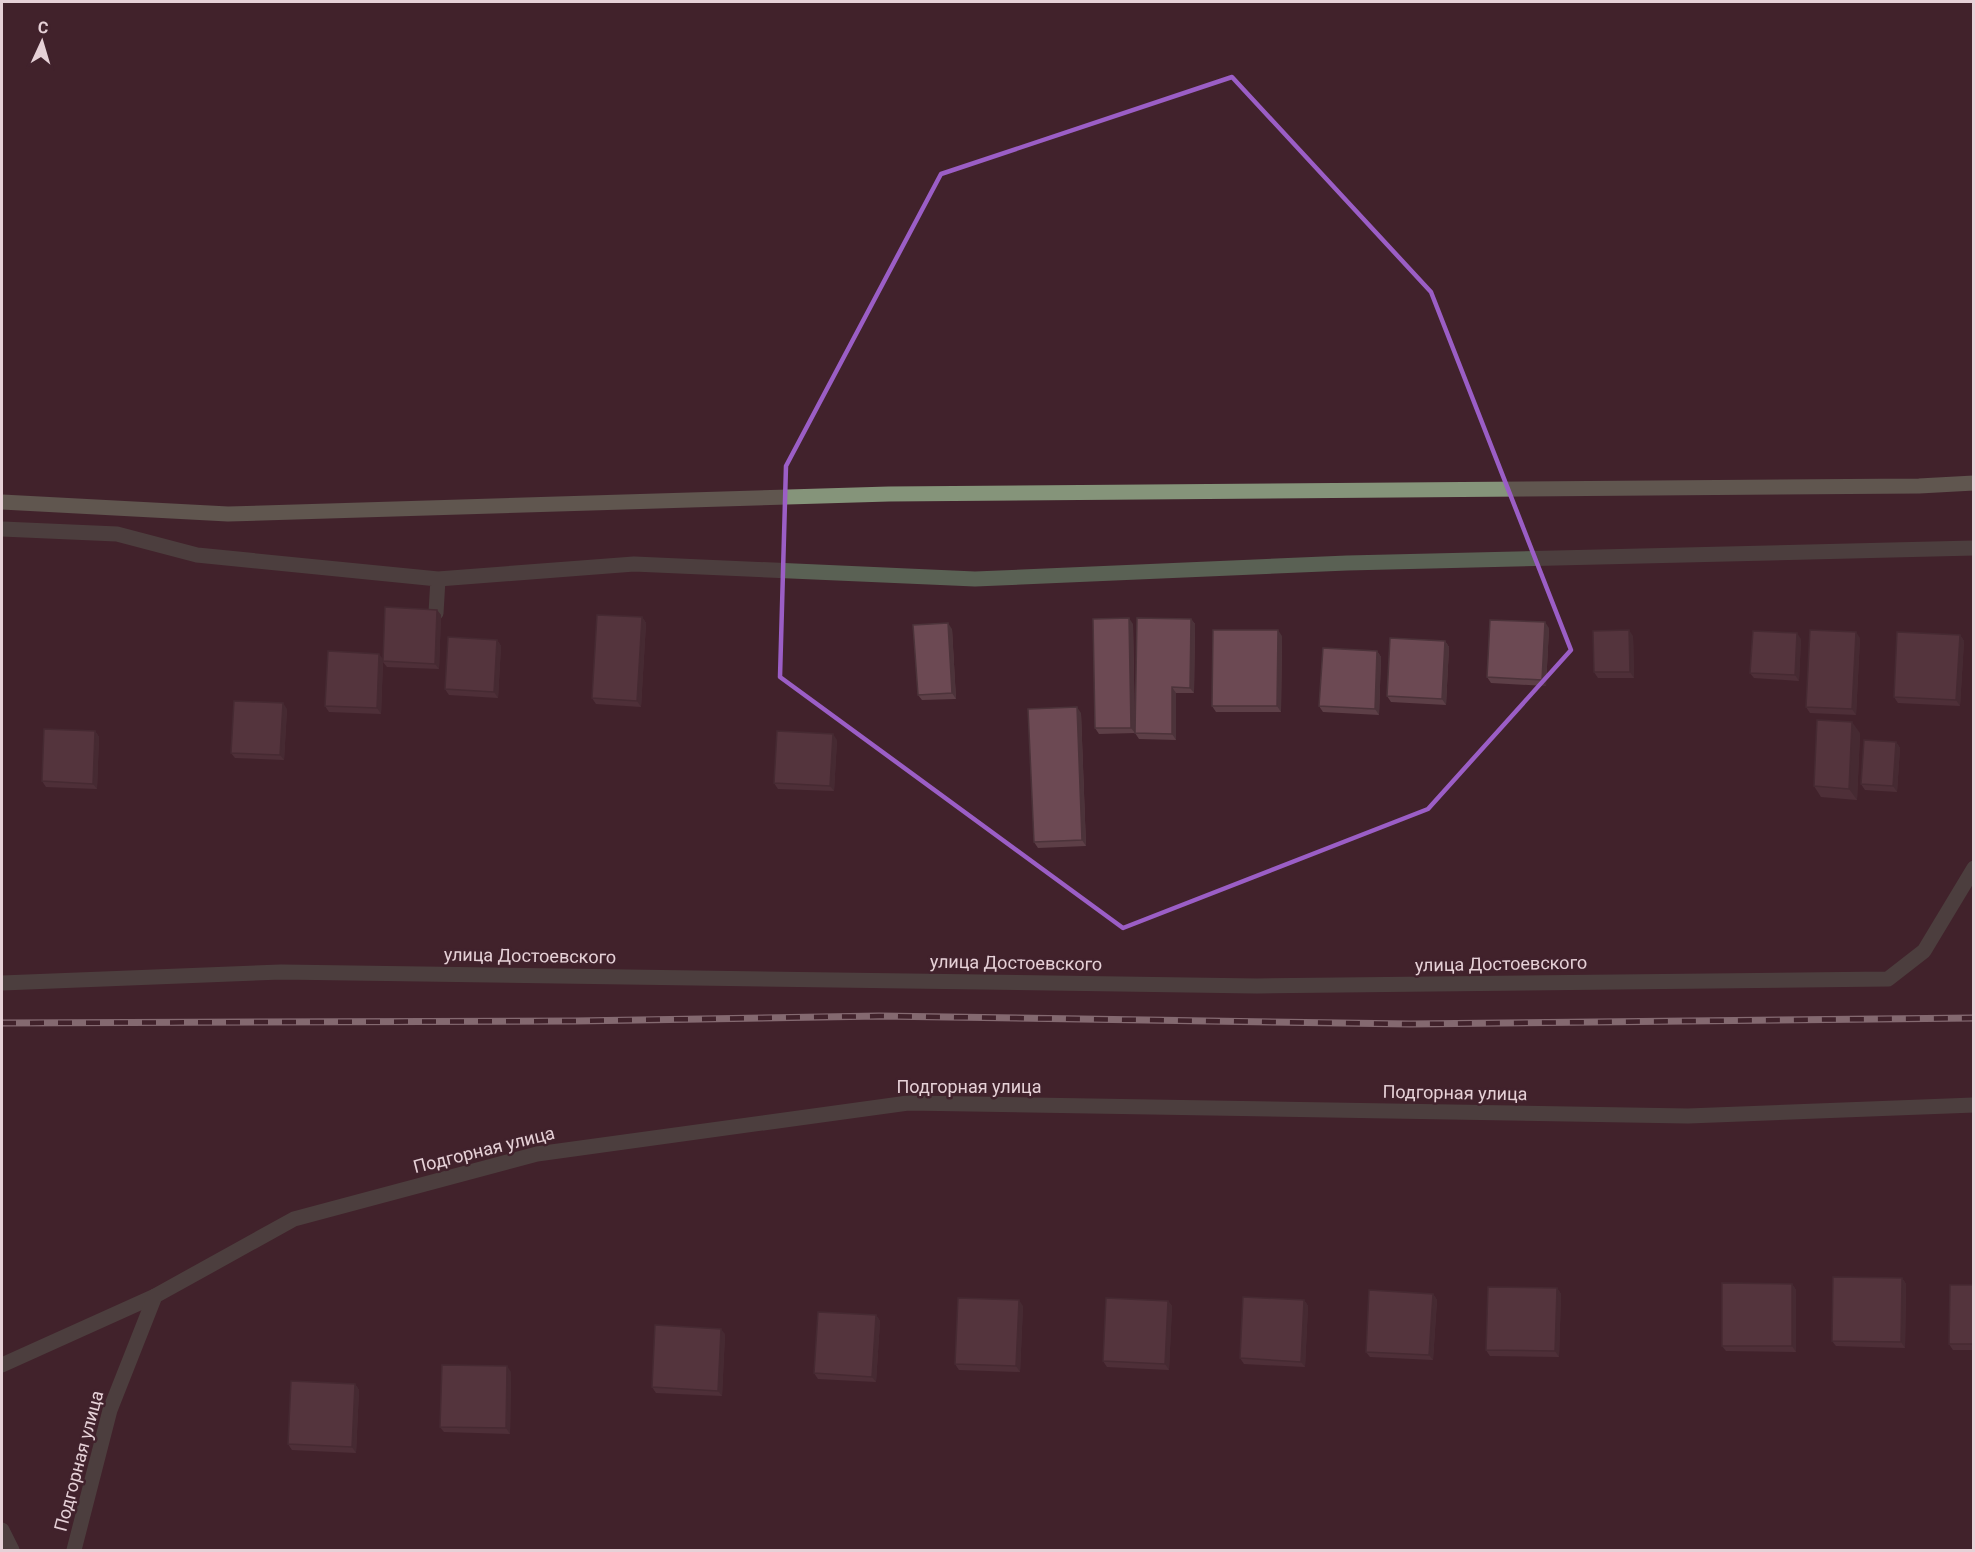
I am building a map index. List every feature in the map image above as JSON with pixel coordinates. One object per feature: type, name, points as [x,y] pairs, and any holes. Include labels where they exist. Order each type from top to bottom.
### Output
[{"type":"main road","points":[[2,502],[228,514],[889,494],[1907,486],[1974,483]]},
{"type":"street","points":[[2,529],[117,534],[197,555],[438,579],[634,564],[975,579],[1347,563],[1974,548]]},
{"type":"street","points":[[436,613],[438,579]]},
{"type":"street","name":"улица Достоевского","points":[[2,983],[281,972],[1257,986],[1888,979],[1924,951],[1974,868]]},
{"type":"street","name":"Подгорная улица","points":[[74,1551],[110,1410],[155,1296],[294,1219],[537,1154],[908,1103],[1688,1116],[1974,1105]]},
{"type":"street","points":[[2,1365],[155,1296]]},
{"type":"street","points":[[2,1530],[12,1551]]},
{"type":"highlighted area","points":[[1232,77],[1431,292],[1571,650],[1428,809],[1123,928],[780,677],[786,466],[941,174]]},
{"type":"building","points":[[385,607],[437,610],[435,664],[383,661]]},
{"type":"building","points":[[597,615],[642,617],[637,701],[592,698]]},
{"type":"building","points":[[1129,618],[1131,728],[1095,728],[1093,619]]},
{"type":"building","points":[[1137,618],[1191,619],[1190,688],[1172,687],[1172,734],[1135,733]]},
{"type":"building","points":[[1490,620],[1545,622],[1542,680],[1487,677]]},
{"type":"building","points":[[948,623],[952,693],[918,695],[913,625]]},
{"type":"building","points":[[1213,630],[1278,630],[1277,706],[1212,706]]},
{"type":"building","points":[[1629,630],[1630,672],[1594,672],[1593,631]]},
{"type":"building","points":[[1810,630],[1856,632],[1852,709],[1806,707]]},
{"type":"building","points":[[1753,631],[1797,633],[1795,675],[1750,673]]},
{"type":"building","points":[[1897,632],[1960,635],[1956,700],[1894,697]]},
{"type":"building","points":[[448,637],[497,640],[494,692],[445,689]]},
{"type":"building","points":[[1390,638],[1445,641],[1442,699],[1387,696]]},
{"type":"building","points":[[1323,648],[1377,651],[1375,709],[1319,706]]},
{"type":"building","points":[[328,651],[379,654],[377,708],[325,706]]},
{"type":"building","points":[[234,701],[283,703],[280,755],[231,753]]},
{"type":"building","points":[[1077,707],[1082,840],[1034,842],[1028,709]]},
{"type":"building","points":[[1817,720],[1852,722],[1849,789],[1814,786]]},
{"type":"building","points":[[44,729],[95,731],[93,784],[42,781]]},
{"type":"building","points":[[777,731],[833,734],[830,786],[774,783]]},
{"type":"building","points":[[1864,740],[1896,742],[1893,786],[1861,784]]},
{"type":"building","points":[[1833,1277],[1902,1278],[1901,1342],[1832,1341]]},
{"type":"building","points":[[1722,1283],[1792,1284],[1792,1346],[1722,1346]]},
{"type":"building","points":[[1950,1285],[1974,1285],[1974,1344],[1949,1344]]},
{"type":"building","points":[[1488,1287],[1557,1288],[1555,1351],[1486,1350]]},
{"type":"building","points":[[1369,1290],[1433,1294],[1429,1355],[1366,1352]]},
{"type":"building","points":[[1243,1297],[1304,1300],[1301,1362],[1240,1358]]},
{"type":"building","points":[[958,1298],[1019,1300],[1016,1366],[955,1364]]},
{"type":"building","points":[[1106,1298],[1168,1301],[1165,1364],[1103,1361]]},
{"type":"building","points":[[818,1312],[876,1315],[872,1377],[814,1373]]},
{"type":"building","points":[[655,1325],[721,1329],[718,1391],[652,1387]]},
{"type":"building","points":[[442,1365],[507,1366],[506,1428],[440,1427]]},
{"type":"building","points":[[291,1381],[355,1384],[352,1447],[288,1444]]},
{"type":"railway","points":[[2,1023],[575,1021],[879,1016],[1410,1024],[1974,1018]]}]
